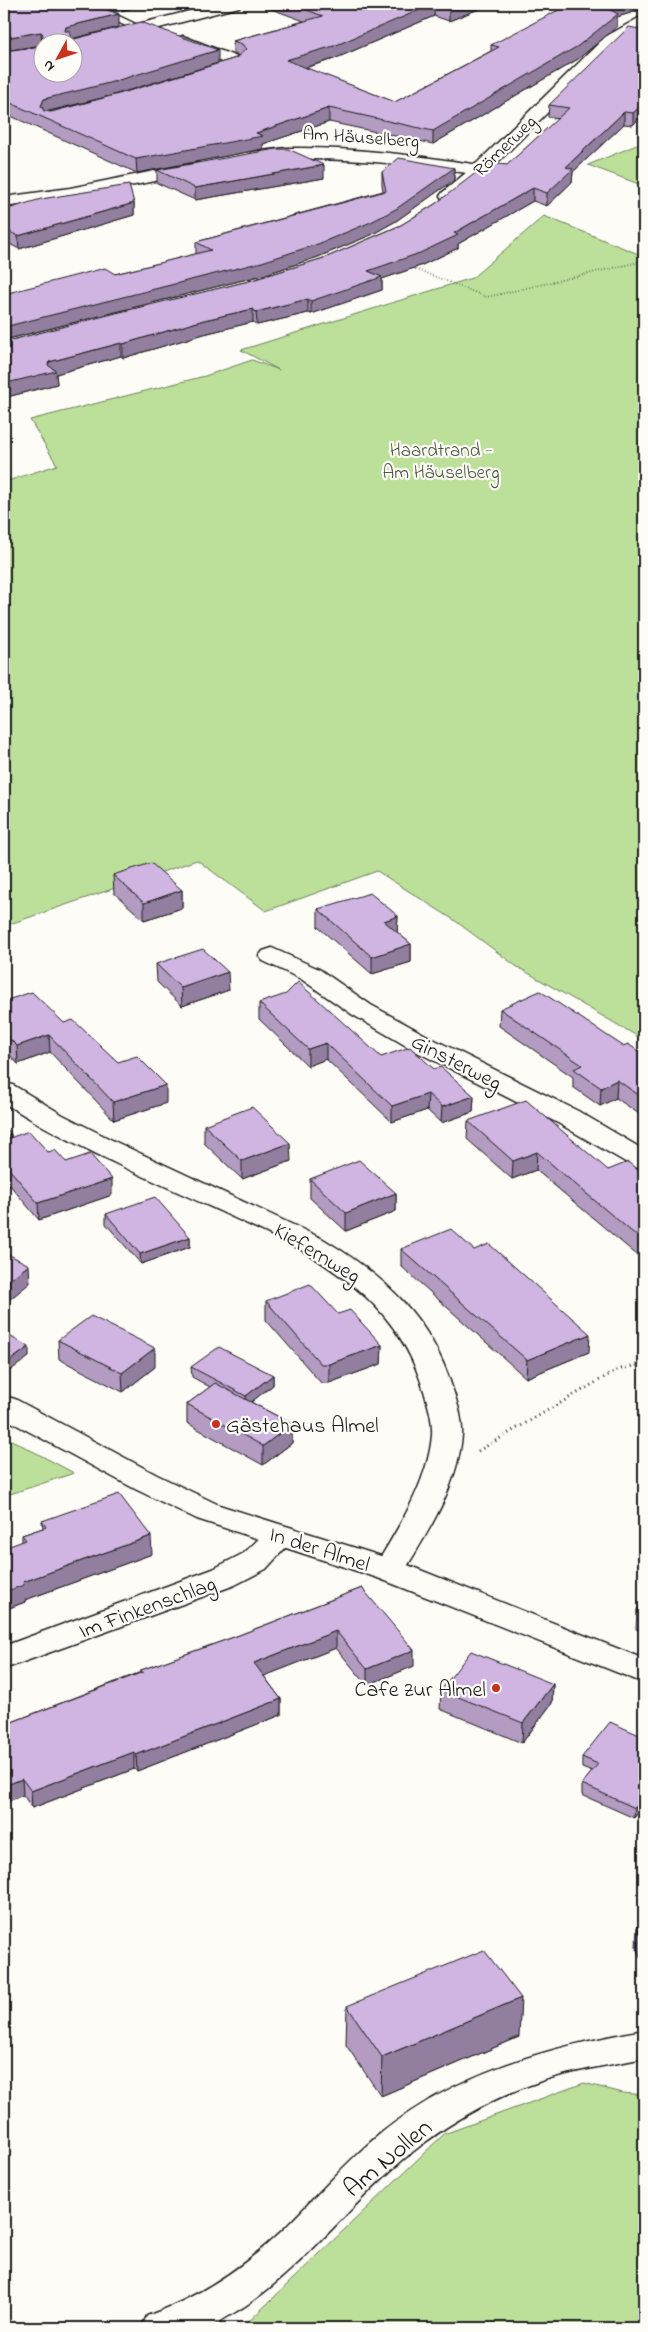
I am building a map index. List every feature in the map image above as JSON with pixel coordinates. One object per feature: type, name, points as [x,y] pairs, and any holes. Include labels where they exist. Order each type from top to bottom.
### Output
[{"type":"street","points":[[82,44],[229,4]]},
{"type":"street","name":"Römerweg","points":[[432,208],[480,170],[611,40],[644,20]]},
{"type":"street","points":[[144,28],[236,62],[230,66],[192,78]]},
{"type":"street","points":[[624,31],[644,36]]},
{"type":"street","name":"Am Häuselberg","points":[[241,159],[274,154],[337,152],[365,154],[480,170]]},
{"type":"street","points":[[4,202],[117,185],[212,164]]},
{"type":"street","name":"Ginsterweg","points":[[272,956],[310,974],[362,1010],[424,1045],[568,1117],[644,1161]]},
{"type":"street","name":"Kiefernweg","points":[[4,1091],[29,1108],[84,1136],[300,1236],[338,1259],[374,1286],[404,1318],[428,1357],[442,1400],[447,1436],[439,1474],[424,1512],[389,1570]]},
{"type":"street","name":"In der Almel","points":[[4,1406],[146,1482],[208,1512],[389,1570],[644,1672]]},
{"type":"street","name":"Im Finkenschlag","points":[[4,1658],[224,1577],[255,1560],[281,1535]]},
{"type":"street","name":"Am Nollen","points":[[161,2328],[189,2319],[244,2286],[284,2253],[371,2165],[411,2132],[467,2097],[519,2074],[577,2057],[644,2044]]},
{"type":"lane","points":[[86,4],[144,28]]},
{"type":"path","points":[[406,266],[487,297],[644,261]]},
{"type":"path","points":[[439,1474],[617,1370],[644,1363]]},
{"type":"green space","points":[[644,142],[644,186],[588,165]]},
{"type":"green space","name":"Haardtrand - Am Häuselberg","points":[[544,216],[641,255],[644,254],[644,1040],[516,966],[454,920],[377,871],[266,911],[197,860],[4,926],[4,482],[57,465],[30,420],[205,376],[252,360],[279,370],[241,350],[472,278]]},
{"type":"green space","points":[[4,1436],[74,1473],[4,1496]]},
{"type":"green space","points":[[584,2083],[623,2093],[644,2095],[644,2328],[242,2328],[444,2134]]},
{"type":"building","points":[[4,4],[99,4],[93,5],[119,14],[66,27],[65,31],[70,32],[32,33],[4,38]]},
{"type":"building","points":[[291,4],[434,4],[334,46],[286,60],[395,102],[499,47],[491,45],[570,4],[621,4],[607,8],[618,14],[578,46],[433,131],[329,108],[256,133],[263,136],[136,159],[4,100],[4,51],[32,47],[32,82],[82,82],[82,37],[141,22],[218,50],[109,83],[44,99],[41,106],[44,111],[51,112],[122,93],[236,58],[246,49],[242,44],[233,41],[323,16]]},
{"type":"building","points":[[435,4],[460,4],[449,8]]},
{"type":"building","points":[[629,27],[644,30],[644,103],[633,113],[624,112],[566,167],[573,169],[547,193],[533,188],[454,233],[458,235],[420,253],[368,271],[382,277],[311,301],[308,299],[256,312],[253,309],[204,320],[123,344],[49,362],[48,365],[56,371],[7,383],[4,381],[4,342],[249,281],[327,257],[401,225],[435,204],[490,163],[507,165],[569,108],[549,105]]},
{"type":"building","points":[[276,149],[288,149],[324,165],[195,188],[157,170]]},
{"type":"building","points":[[399,158],[454,168],[396,209],[371,222],[318,244],[262,262],[4,327],[4,294],[105,268],[115,274],[211,250],[196,242],[386,191],[382,172]]},
{"type":"building","points":[[129,185],[134,203],[18,236],[4,229],[4,210],[41,199]]},
{"type":"building","points":[[151,863],[182,890],[144,903],[113,875]]},
{"type":"building","points":[[370,893],[398,916],[384,921],[411,944],[372,957],[318,909]]},
{"type":"building","points":[[203,949],[228,972],[181,988],[156,964]]},
{"type":"building","points":[[298,982],[381,1057],[410,1047],[434,1069],[441,1067],[474,1096],[442,1107],[428,1094],[392,1106],[326,1043],[308,1049],[259,1003],[286,994]]},
{"type":"building","points":[[540,991],[623,1046],[628,1044],[644,1055],[643,1098],[617,1080],[601,1088],[574,1069],[582,1065],[500,1009]]},
{"type":"building","points":[[32,992],[64,1023],[73,1020],[118,1062],[137,1056],[166,1085],[113,1102],[49,1035],[17,1046],[4,1033],[4,1001]]},
{"type":"building","points":[[526,1100],[608,1170],[628,1162],[644,1175],[644,1242],[537,1152],[513,1161],[468,1121]]},
{"type":"building","points":[[252,1107],[290,1143],[242,1161],[204,1125]]},
{"type":"building","points":[[4,1126],[11,1134],[4,1137]]},
{"type":"building","points":[[29,1131],[48,1152],[55,1150],[66,1162],[90,1154],[112,1179],[38,1203],[4,1163],[4,1140]]},
{"type":"building","points":[[359,1160],[396,1193],[346,1213],[310,1179]]},
{"type":"building","points":[[155,1197],[190,1237],[140,1254],[106,1214]]},
{"type":"building","points":[[451,1229],[474,1250],[489,1244],[590,1334],[527,1360],[401,1249]]},
{"type":"building","points":[[4,1252],[29,1265],[4,1284]]},
{"type":"building","points":[[310,1284],[338,1314],[350,1310],[382,1345],[329,1364],[321,1364],[266,1301]]},
{"type":"building","points":[[91,1316],[155,1348],[122,1373],[58,1340]]},
{"type":"building","points":[[4,1333],[29,1347],[4,1365]]},
{"type":"building","points":[[219,1347],[273,1375],[246,1396],[191,1367]]},
{"type":"building","points":[[215,1383],[292,1424],[263,1446],[187,1404]]},
{"type":"building","points":[[119,1494],[151,1536],[23,1582],[24,1585],[4,1592],[4,1548],[26,1540],[22,1535],[46,1527],[42,1521]]},
{"type":"building","points":[[362,1588],[414,1650],[367,1669],[336,1631],[254,1663],[281,1699],[136,1755],[134,1752],[31,1791],[22,1779],[4,1786],[4,1725],[143,1672],[141,1670]]},
{"type":"building","points":[[644,1600],[644,1612],[637,1610]]},
{"type":"building","points":[[471,1651],[553,1684],[523,1723],[441,1690]]},
{"type":"building","points":[[610,1722],[644,1737],[644,1796],[635,1808],[582,1784],[598,1764],[582,1757]]},
{"type":"building","points":[[644,1926],[644,1943],[637,1927]]},
{"type":"building","points":[[484,1950],[521,1998],[382,2057],[347,2006]]},
{"type":"place","name":"Gästehaus Almel","points":[[216,1424]]},
{"type":"place","name":"Cafe zur Almel","points":[[496,1688]]}]
